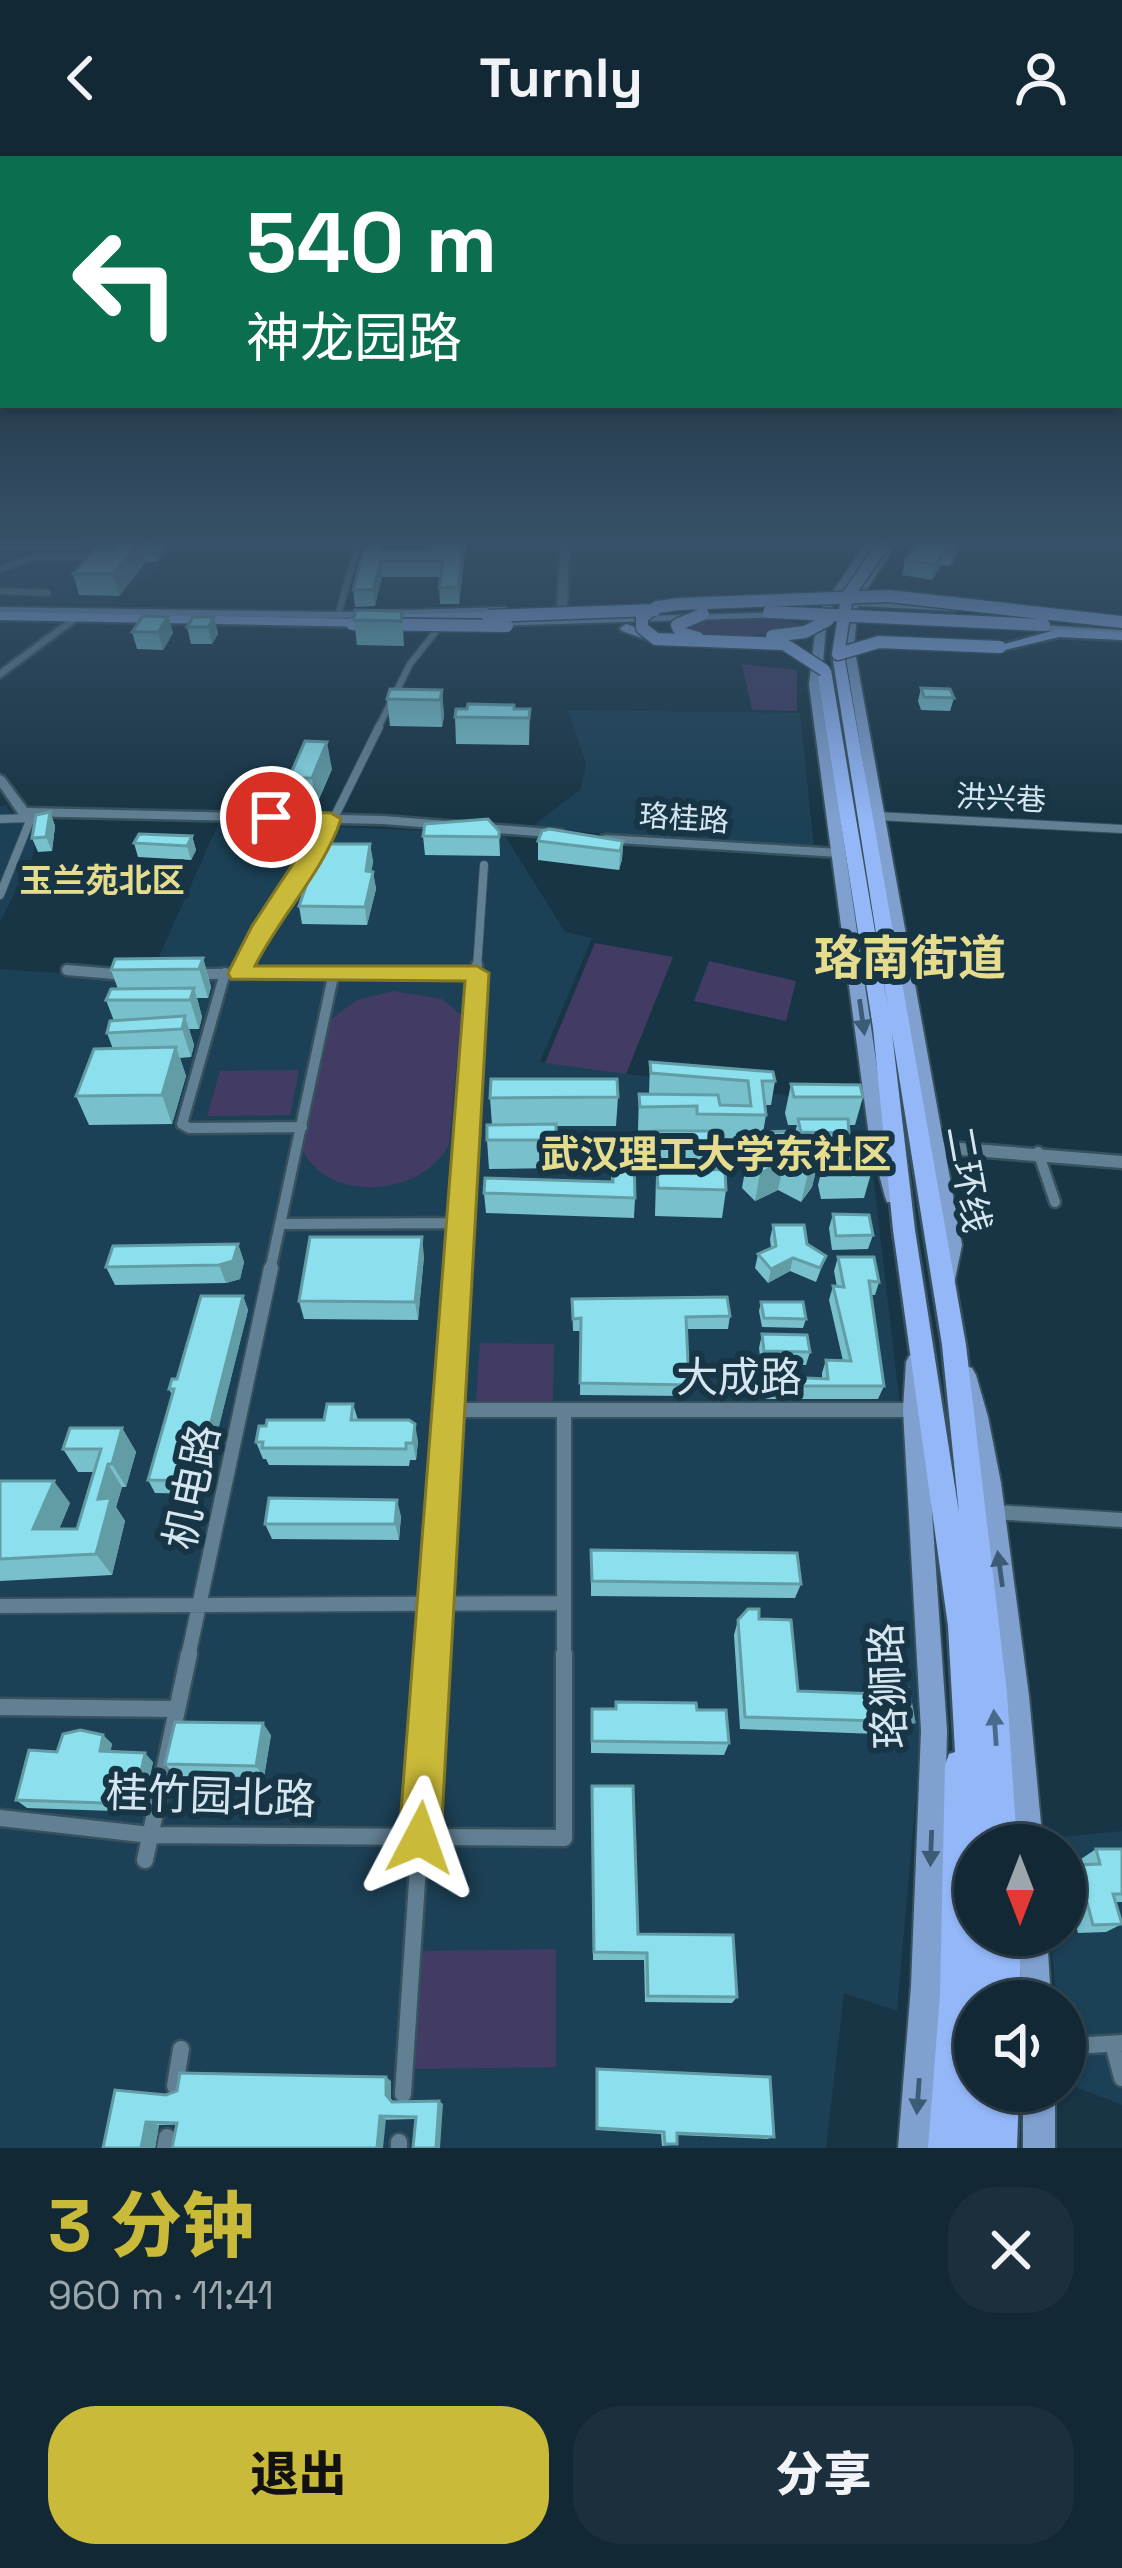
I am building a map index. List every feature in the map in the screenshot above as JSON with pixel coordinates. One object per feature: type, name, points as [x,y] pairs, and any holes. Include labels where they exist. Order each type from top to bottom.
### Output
[{"type":"highway","points":[[642,635],[673,643],[773,641],[801,650],[824,670]]},
{"type":"highway","points":[[690,635],[780,635]]},
{"type":"highway","points":[[825,635],[824,670],[840,730]]},
{"type":"highway","name":"二环线","points":[[843,635],[838,654],[840,730],[969,1692],[975,1824]]},
{"type":"highway","points":[[885,635],[966,643],[1001,635]]},
{"type":"highway","points":[[1012,645],[1023,635]]},
{"type":"highway","points":[[838,654],[879,642],[1012,645],[1051,635]]},
{"type":"highway","name":"二环线","points":[[840,730],[954,1346],[992,1693],[1000,1824]]},
{"type":"highway","points":[[944,1507],[945,1587],[960,1769],[957,1994],[947,2148]]},
{"type":"highway","points":[[966,2148],[975,1956]]},
{"type":"highway","points":[[998,2148],[1000,2112]]},
{"type":"main road","points":[[809,635],[878,1136],[904,1230]]},
{"type":"main road","points":[[815,651],[820,635]]},
{"type":"main road","points":[[852,635],[877,815],[952,1245],[945,1288]]},
{"type":"main road","name":"珞狮路","points":[[914,2148],[934,1731],[914,1410],[917,1327]]},
{"type":"main road","points":[[954,1346],[977,1407],[1028,1824]]},
{"type":"main road","points":[[1039,2112],[1039,2148]]},
{"type":"street","points":[[0,675],[53,635]]},
{"type":"street","points":[[239,973],[264,926],[324,838],[410,664],[433,635]]},
{"type":"street","points":[[0,779],[27,815]]},
{"type":"street","points":[[0,819],[27,815]]},
{"type":"street","points":[[0,895],[14,866],[27,815]]},
{"type":"street","name":"珞桂路","points":[[27,815],[488,826],[693,847],[839,853]]},
{"type":"street","name":"洪兴巷","points":[[877,815],[1122,829]]},
{"type":"street","points":[[403,2094],[484,865]]},
{"type":"street","points":[[68,970],[136,974]]},
{"type":"street","name":"机电路","points":[[145,1860],[334,973]]},
{"type":"street","points":[[181,974],[477,973]]},
{"type":"street","points":[[225,974],[182,1124],[302,1126]]},
{"type":"street","points":[[935,1147],[1122,1162]]},
{"type":"street","points":[[1038,1152],[1055,1202]]},
{"type":"street","points":[[281,1224],[460,1223]]},
{"type":"street","name":"大成路","points":[[448,1410],[914,1410]]},
{"type":"street","points":[[0,1606],[564,1603],[564,1410]]},
{"type":"street","points":[[993,1512],[1122,1520]]},
{"type":"street","name":"桂竹园北路","points":[[0,1817],[150,1835],[564,1838],[564,1603]]},
{"type":"street","points":[[0,1707],[175,1709]]},
{"type":"street","points":[[1086,2045],[1118,2044],[1122,2078]]},
{"type":"street","points":[[176,2086],[182,2049]]},
{"type":"shaded area","points":[[742,664],[797,670],[797,711],[752,710]]},
{"type":"shaded area","points":[[568,710],[800,713],[814,847],[533,826],[581,789],[586,764]]},
{"type":"shaded area","points":[[6,805],[12,815],[53,815],[38,827],[32,860],[0,922],[0,806]]},
{"type":"shaded area","points":[[219,822],[504,834],[565,932],[592,938],[540,1062],[865,1106],[911,1500],[922,1727],[897,2011],[844,1993],[826,2148],[0,2148],[0,969],[113,977],[154,968]]},
{"type":"shaded area","points":[[595,943],[673,957],[626,1074],[545,1063]]},
{"type":"shaded area","points":[[709,961],[796,981],[786,1021],[694,1001]]},
{"type":"shaded area","points":[[393,991],[442,999],[461,1015],[449,1144],[420,1174],[399,1183],[355,1186],[316,1168],[303,1151],[330,1020],[357,1000]]},
{"type":"shaded area","points":[[299,1070],[290,1115],[207,1116],[220,1071]]},
{"type":"shaded area","points":[[480,1343],[554,1344],[553,1401],[476,1401]]},
{"type":"shaded area","points":[[1122,1831],[1122,2105],[1086,2091],[1086,1980],[1055,1980],[1052,1956],[1086,1956],[1086,1835]]},
{"type":"shaded area","points":[[556,1949],[556,2067],[412,2069],[419,1951]]},
{"type":"building","points":[[921,688],[950,689],[954,698],[924,697]]},
{"type":"building","points":[[390,689],[442,690],[440,700],[387,699]]},
{"type":"building","points":[[468,704],[514,705],[514,709],[530,709],[529,718],[455,717],[456,709],[467,709]]},
{"type":"building","points":[[305,741],[327,742],[312,778],[289,778]]},
{"type":"building","points":[[50,812],[46,837],[32,838],[36,815]]},
{"type":"building","points":[[488,819],[499,837],[423,836],[425,824]]},
{"type":"building","points":[[542,831],[623,841],[620,851],[538,841]]},
{"type":"building","points":[[139,834],[192,836],[187,846],[134,843]]},
{"type":"building","points":[[328,844],[370,844],[366,871],[373,872],[365,907],[299,906],[319,850],[327,849]]},
{"type":"building","points":[[203,958],[199,969],[111,970],[115,959]]},
{"type":"building","points":[[194,988],[190,1000],[106,1000],[111,989]]},
{"type":"building","points":[[185,1016],[182,1029],[107,1033],[110,1021]]},
{"type":"building","points":[[176,1047],[162,1095],[76,1096],[94,1049]]},
{"type":"building","points":[[650,1062],[773,1072],[775,1081],[762,1081],[766,1115],[697,1114],[697,1106],[640,1107],[639,1094],[718,1095],[720,1105],[751,1106],[748,1081],[651,1073]]},
{"type":"building","points":[[491,1079],[617,1079],[618,1097],[490,1098]]},
{"type":"building","points":[[791,1084],[860,1085],[863,1097],[794,1097]]},
{"type":"building","points":[[798,1119],[848,1119],[849,1133],[801,1132]]},
{"type":"building","points":[[556,1124],[556,1140],[487,1140],[487,1125]]},
{"type":"building","points":[[654,1131],[722,1131],[724,1148],[655,1148]]},
{"type":"building","points":[[791,1131],[795,1148],[819,1159],[808,1173],[784,1162],[760,1173],[747,1159],[767,1150],[764,1132]]},
{"type":"building","points":[[826,1156],[869,1156],[872,1170],[828,1170]]},
{"type":"building","points":[[612,1159],[634,1159],[635,1198],[484,1193],[485,1178],[613,1182]]},
{"type":"building","points":[[657,1168],[725,1170],[726,1190],[658,1188]]},
{"type":"building","points":[[833,1214],[869,1215],[873,1235],[836,1236]]},
{"type":"building","points":[[773,1225],[804,1225],[807,1244],[826,1256],[820,1268],[793,1258],[771,1269],[758,1254],[776,1246]]},
{"type":"building","points":[[310,1237],[422,1237],[415,1302],[299,1301]]},
{"type":"building","points":[[238,1244],[233,1261],[219,1265],[106,1267],[113,1246]]},
{"type":"building","points":[[838,1257],[874,1257],[879,1282],[869,1281],[884,1386],[761,1386],[760,1376],[828,1379],[826,1360],[851,1361],[833,1286],[844,1287]]},
{"type":"building","points":[[201,1296],[243,1296],[196,1481],[148,1480],[174,1389],[169,1389],[172,1379],[177,1379]]},
{"type":"building","points":[[727,1297],[730,1316],[686,1317],[689,1385],[580,1383],[581,1318],[573,1319],[572,1299]]},
{"type":"building","points":[[761,1302],[803,1302],[806,1319],[764,1318]]},
{"type":"building","points":[[762,1334],[807,1335],[810,1352],[764,1351]]},
{"type":"building","points":[[327,1404],[353,1404],[351,1420],[409,1420],[415,1424],[413,1443],[406,1443],[406,1449],[262,1448],[263,1442],[256,1442],[259,1426],[266,1426],[267,1420],[324,1420]]},
{"type":"building","points":[[70,1428],[122,1428],[98,1499],[111,1498],[96,1554],[0,1559],[0,1481],[54,1481],[33,1529],[77,1529],[101,1449],[63,1449]]},
{"type":"building","points":[[269,1498],[397,1500],[395,1524],[265,1524]]},
{"type":"building","points":[[591,1550],[797,1553],[801,1584],[592,1581]]},
{"type":"building","points":[[748,1609],[759,1609],[759,1619],[791,1620],[798,1691],[879,1694],[878,1687],[908,1688],[914,1722],[745,1717],[738,1620]]},
{"type":"building","points":[[616,1702],[696,1703],[697,1710],[726,1710],[729,1743],[592,1741],[592,1709],[616,1709]]},
{"type":"building","points":[[175,1722],[263,1723],[256,1766],[165,1764]]},
{"type":"building","points":[[80,1730],[103,1735],[100,1751],[145,1753],[134,1804],[16,1800],[29,1750],[57,1752],[63,1734]]},
{"type":"building","points":[[592,1786],[633,1786],[638,1934],[733,1935],[737,1997],[648,1996],[647,1953],[594,1952]]},
{"type":"building","points":[[1096,1849],[1122,1849],[1122,1894],[1113,1894],[1122,1924],[1093,1925],[1086,1899],[1086,1865],[1100,1864]]},
{"type":"building","points":[[597,2069],[770,2077],[774,2137],[677,2133],[677,2144],[665,2144],[664,2132],[597,2128]]},
{"type":"building","points":[[180,2073],[386,2077],[386,2095],[392,2102],[439,2101],[436,2148],[413,2148],[416,2117],[380,2116],[377,2148],[172,2148],[177,2123],[146,2122],[141,2148],[103,2148],[115,2090],[166,2095],[177,2091]]},
{"type":"district","name":"玉兰苑北区","points":[[102,881]]},
{"type":"district","name":"珞南街道","points":[[910,958]]},
{"type":"district","name":"武汉理工大学东社区","points":[[716,1154]]},
{"type":"route","points":[[271,817],[331,819],[324,838],[264,926],[239,973],[477,973],[420,1838]]}]
